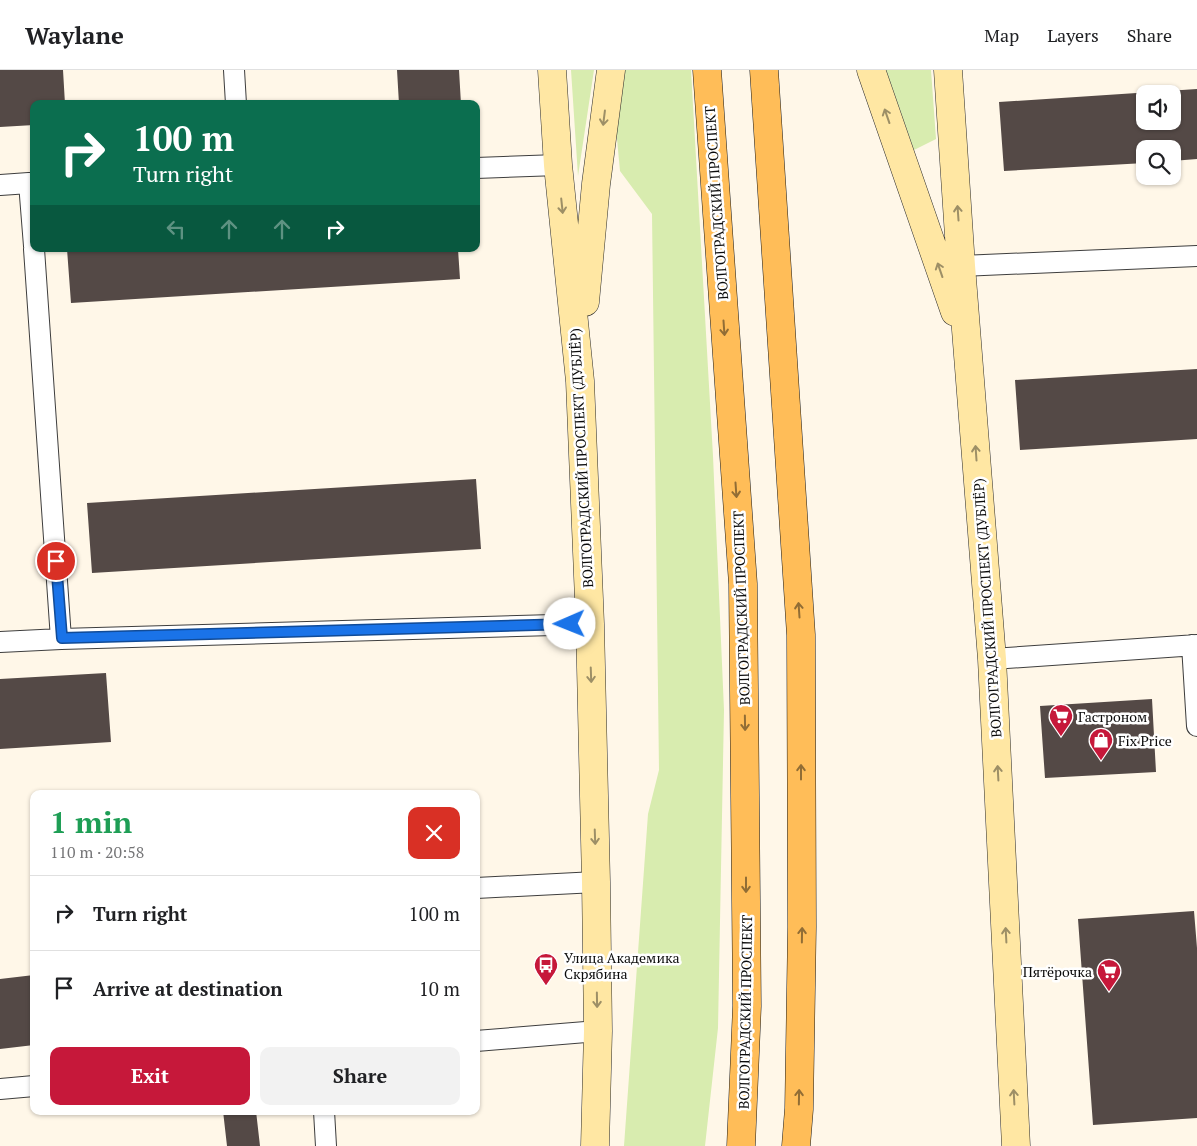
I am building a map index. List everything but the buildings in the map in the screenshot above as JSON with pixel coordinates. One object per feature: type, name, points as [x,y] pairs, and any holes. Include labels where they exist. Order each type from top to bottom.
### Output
[{"type":"main road","name":"ВОЛГОГРАДСКИЙ ПРОСПЕКТ (ДУБЛЁР)","points":[[552,70],[558,165],[580,381],[590,624],[598,1031],[595,1146]]},
{"type":"main road","points":[[580,381],[588,259],[611,70]]},
{"type":"main road","name":"ВОЛГОГРАДСКИЙ ПРОСПЕКТ","points":[[708,70],[743,584],[747,1006],[742,1146]]},
{"type":"main road","points":[[764,70],[801,635],[802,927],[799,1109],[796,1146]]},
{"type":"main road","points":[[871,70],[968,349]]},
{"type":"main road","name":"ВОЛГОГРАДСКИЙ ПРОСПЕКТ (ДУБЛЁР)","points":[[948,70],[961,266],[992,659],[1016,1146]]},
{"type":"lane","points":[[234,70],[236,100]]},
{"type":"lane","points":[[480,168],[558,165]]},
{"type":"lane","points":[[0,185],[30,183]]},
{"type":"lane","points":[[34,252],[62,638]]},
{"type":"lane","points":[[961,266],[1197,256]]},
{"type":"lane","points":[[0,642],[62,638],[590,624]]},
{"type":"lane","points":[[992,659],[1195,645],[1197,726]]},
{"type":"lane","points":[[480,888],[596,882]]},
{"type":"lane","points":[[480,1041],[598,1031]]},
{"type":"lane","points":[[0,1089],[30,1086]]},
{"type":"lane","points":[[324,1115],[326,1146]]},
{"type":"green space","points":[[571,70],[594,70],[578,176]]},
{"type":"green space","points":[[623,70],[691,70],[713,456],[724,710],[718,1028],[705,1146],[624,1146],[648,814],[659,770],[652,214],[620,171],[615,118]]},
{"type":"green space","points":[[886,70],[931,70],[936,139],[914,150]]},
{"type":"place","name":"Гастроном","points":[[1061,737]]},
{"type":"place","name":"Fix Price","points":[[1101,761]]},
{"type":"place","name":"Улица Академика Скрябина","points":[[546,986]]},
{"type":"place","name":"Пятёрочка","points":[[1109,992]]},
{"type":"route","points":[[56,561],[62,638],[570,624]]}]
